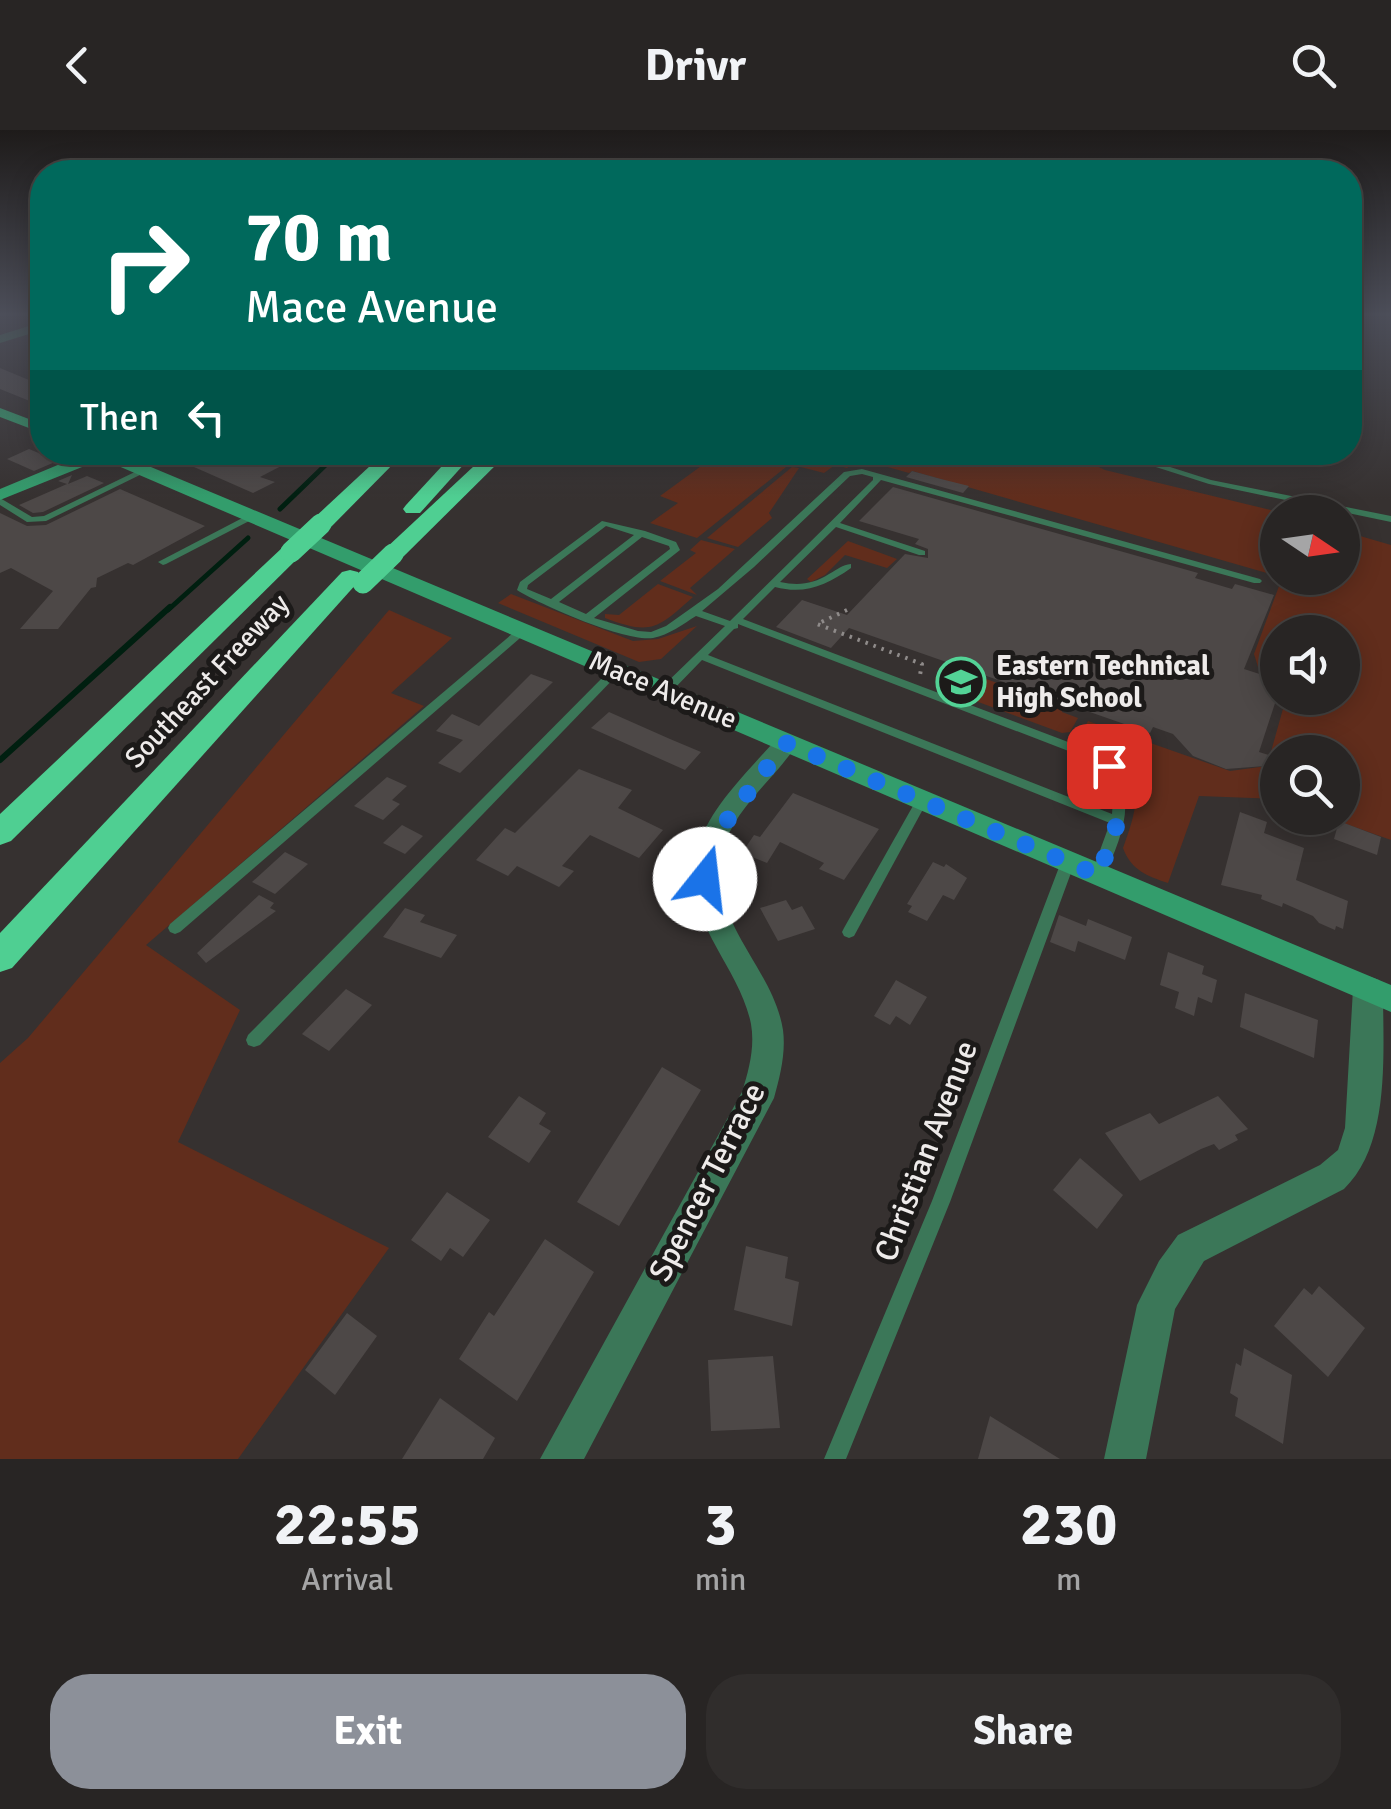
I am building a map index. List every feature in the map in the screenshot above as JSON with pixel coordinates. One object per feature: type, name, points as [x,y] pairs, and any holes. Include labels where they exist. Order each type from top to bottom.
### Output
[{"type":"highway","points":[[319,524],[372,465]]},
{"type":"highway","name":"Southeast Freeway","points":[[0,833],[382,465]]},
{"type":"highway","points":[[385,551],[455,465]]},
{"type":"highway","points":[[385,551],[485,465]]},
{"type":"highway","name":"Southeast Freeway","points":[[0,957],[219,720],[385,551]]},
{"type":"main road","points":[[0,412],[30,424]]},
{"type":"main road","points":[[0,498],[75,465]]},
{"type":"main road","name":"Mace Avenue","points":[[130,465],[1380,994]]},
{"type":"street","name":"Spencer Terrace","points":[[561,1459],[757,1098],[767,1055],[764,1013],[720,926],[705,879],[716,835],[786,743]]},
{"type":"street","points":[[1124,1459],[1156,1305],[1192,1248],[1332,1177],[1350,1161],[1360,1135],[1380,994]]},
{"type":"lane","points":[[1155,465],[1209,482],[1391,519]]},
{"type":"lane","points":[[0,498],[30,520],[46,518],[144,471]]},
{"type":"lane","points":[[589,617],[675,550],[673,544],[605,524],[524,584],[522,590],[589,617],[628,632],[667,632],[695,612],[847,474],[862,471],[1257,581]]},
{"type":"lane","points":[[666,690],[835,524],[877,481],[877,476]]},
{"type":"lane","points":[[164,562],[252,516]]},
{"type":"lane","points":[[835,524],[922,553]]},
{"type":"lane","points":[[553,602],[642,533]]},
{"type":"lane","points":[[775,584],[792,590],[814,586],[848,566]]},
{"type":"lane","points":[[695,612],[918,687],[1101,759],[1115,774],[1121,788],[1117,821],[1098,875]]},
{"type":"lane","points":[[176,928],[523,630]]},
{"type":"lane","points":[[702,656],[1117,821]]},
{"type":"lane","points":[[254,1040],[616,670]]},
{"type":"lane","points":[[849,932],[922,800]]},
{"type":"lane","name":"Christian Avenue","points":[[835,1459],[941,1202],[1068,862]]},
{"type":"path","points":[[846,610],[817,624],[922,664],[918,687]]},
{"type":"shaded area","points":[[703,465],[788,465],[697,538],[650,523],[678,503],[660,496]]},
{"type":"shaded area","points":[[797,465],[835,465],[824,473],[797,466]]},
{"type":"shaded area","points":[[880,465],[1094,465],[1260,507],[1260,571]]},
{"type":"shaded area","points":[[792,467],[799,468],[769,513],[772,518],[738,547],[707,538]]},
{"type":"shaded area","points":[[1360,536],[1391,545],[1391,840],[1360,829],[1360,735],[1276,735],[1281,715],[1360,715],[1360,615],[1268,615],[1276,595],[1360,595]]},
{"type":"shaded area","points":[[701,540],[735,549],[690,588],[697,595],[660,581],[696,553],[690,550]]},
{"type":"shaded area","points":[[848,541],[897,559],[887,568],[845,555],[825,575],[811,582],[807,579]]},
{"type":"shaded area","points":[[658,584],[693,597],[654,626],[634,627],[605,618],[605,614],[619,615]]},
{"type":"shaded area","points":[[511,594],[633,641],[658,639],[697,626],[661,659],[639,662],[498,603]]},
{"type":"shaded area","points":[[389,610],[452,638],[391,693],[424,706],[146,945],[240,1010],[178,1142],[389,1248],[238,1459],[0,1459],[0,1063],[28,1038]]},
{"type":"shaded area","points":[[1260,638],[1260,668],[1254,654]]},
{"type":"shaded area","points":[[953,667],[1061,706],[1062,712],[1078,718],[1070,732],[1062,733],[938,687],[935,678],[944,668]]},
{"type":"shaded area","points":[[1088,721],[1230,771],[1260,767],[1260,798],[1199,796],[1168,883],[1147,875],[1130,862],[1123,848],[1134,812],[1131,780],[1113,760],[1080,736]]},
{"type":"building","points":[[0,375],[17,375],[30,380],[30,401],[0,389]]},
{"type":"building","points":[[29,449],[30,465],[48,465],[34,471],[7,459]]},
{"type":"building","points":[[189,465],[283,465],[260,477],[275,482],[253,493]]},
{"type":"building","points":[[912,471],[969,486],[963,493],[906,477]]},
{"type":"building","points":[[72,475],[68,484],[87,476],[104,483],[43,512],[33,513],[19,505],[67,484],[58,481]]},
{"type":"building","points":[[893,487],[1198,573],[1195,578],[1232,589],[1235,584],[1260,591],[1260,595],[1274,595],[1266,615],[1260,615],[1260,630],[1244,669],[1260,674],[1260,715],[1271,715],[1265,735],[1260,735],[1260,766],[1226,769],[1193,756],[1173,734],[1153,727],[1150,733],[849,628],[831,648],[776,627],[802,600],[847,615],[905,554],[928,558],[928,549],[915,544],[919,539],[859,521]]},
{"type":"building","points":[[120,489],[205,526],[133,565],[128,563],[97,578],[96,587],[91,588],[58,629],[20,629],[53,591],[11,568],[0,573],[0,513],[27,526],[46,525]]},
{"type":"building","points":[[531,674],[553,682],[460,773],[438,763],[463,740],[436,731],[452,714],[479,726]]},
{"type":"building","points":[[609,712],[701,752],[685,770],[591,728]]},
{"type":"building","points":[[579,769],[632,790],[618,808],[663,830],[639,858],[590,835],[562,866],[574,871],[559,887],[517,866],[508,876],[476,860],[505,828],[515,833]]},
{"type":"building","points":[[387,777],[407,786],[392,800],[400,804],[383,820],[354,806]]},
{"type":"building","points":[[793,793],[879,829],[844,880],[819,869],[824,863],[780,842],[767,863],[742,853],[754,835],[760,837]]},
{"type":"building","points":[[1240,812],[1260,819],[1260,835],[1304,848],[1296,880],[1348,901],[1343,929],[1336,926],[1335,930],[1283,903],[1282,907],[1261,899],[1262,895],[1221,885]]},
{"type":"building","points":[[402,825],[423,836],[405,854],[383,843]]},
{"type":"building","points":[[1360,829],[1381,837],[1377,855],[1334,839],[1335,835],[1360,835]]},
{"type":"building","points":[[285,852],[308,864],[275,894],[252,882]]},
{"type":"building","points":[[933,862],[944,867],[946,864],[967,878],[954,900],[943,895],[927,921],[908,912],[912,906],[907,904]]},
{"type":"building","points":[[259,895],[274,903],[270,908],[276,911],[206,963],[197,953]]},
{"type":"building","points":[[786,900],[792,910],[802,906],[815,929],[778,941],[760,908]]},
{"type":"building","points":[[405,908],[425,915],[420,922],[457,935],[441,958],[383,937]]},
{"type":"building","points":[[1059,915],[1086,926],[1088,919],[1132,937],[1125,960],[1078,941],[1075,952],[1050,942]]},
{"type":"building","points":[[1168,952],[1204,966],[1202,974],[1217,980],[1212,1003],[1198,997],[1194,1016],[1175,1008],[1179,992],[1160,985]]},
{"type":"building","points":[[896,980],[927,997],[910,1025],[896,1016],[890,1025],[874,1016]]},
{"type":"building","points":[[346,989],[372,1005],[329,1051],[302,1034]]},
{"type":"building","points":[[1245,993],[1318,1020],[1314,1058],[1240,1027]]},
{"type":"building","points":[[662,1067],[701,1090],[619,1226],[577,1202]]},
{"type":"building","points":[[519,1096],[546,1113],[539,1124],[551,1131],[529,1163],[488,1137]]},
{"type":"building","points":[[1218,1096],[1248,1129],[1235,1135],[1238,1140],[1219,1150],[1214,1144],[1201,1149],[1140,1181],[1105,1133],[1150,1113],[1159,1124]]},
{"type":"building","points":[[1080,1158],[1123,1195],[1097,1229],[1053,1190]]},
{"type":"building","points":[[447,1192],[490,1220],[463,1257],[450,1248],[441,1261],[411,1240]]},
{"type":"building","points":[[545,1239],[594,1272],[517,1401],[459,1359],[489,1312],[494,1316]]},
{"type":"building","points":[[746,1246],[788,1257],[785,1278],[799,1282],[792,1326],[734,1310]]},
{"type":"building","points":[[1319,1286],[1365,1328],[1328,1377],[1274,1326],[1304,1288],[1312,1295]]},
{"type":"building","points":[[347,1313],[377,1336],[335,1395],[305,1370]]},
{"type":"building","points":[[1244,1348],[1292,1375],[1283,1444],[1235,1416],[1238,1398],[1230,1393],[1236,1363],[1241,1366]]},
{"type":"building","points":[[773,1356],[780,1428],[711,1431],[708,1360]]},
{"type":"building","points":[[440,1398],[495,1438],[483,1459],[402,1459]]},
{"type":"building","points":[[990,1416],[1060,1459],[978,1459]]},
{"type":"waterway","points":[[280,509],[326,465]]},
{"type":"waterway","points":[[168,610],[248,538]]},
{"type":"waterway","points":[[0,760],[170,607]]},
{"type":"place","name":"Eastern Technical High School","points":[[961,682]]},
{"type":"route","points":[[705,879],[706,862],[716,835],[786,743],[1098,875],[1121,808],[1121,788],[1109,766]]}]
